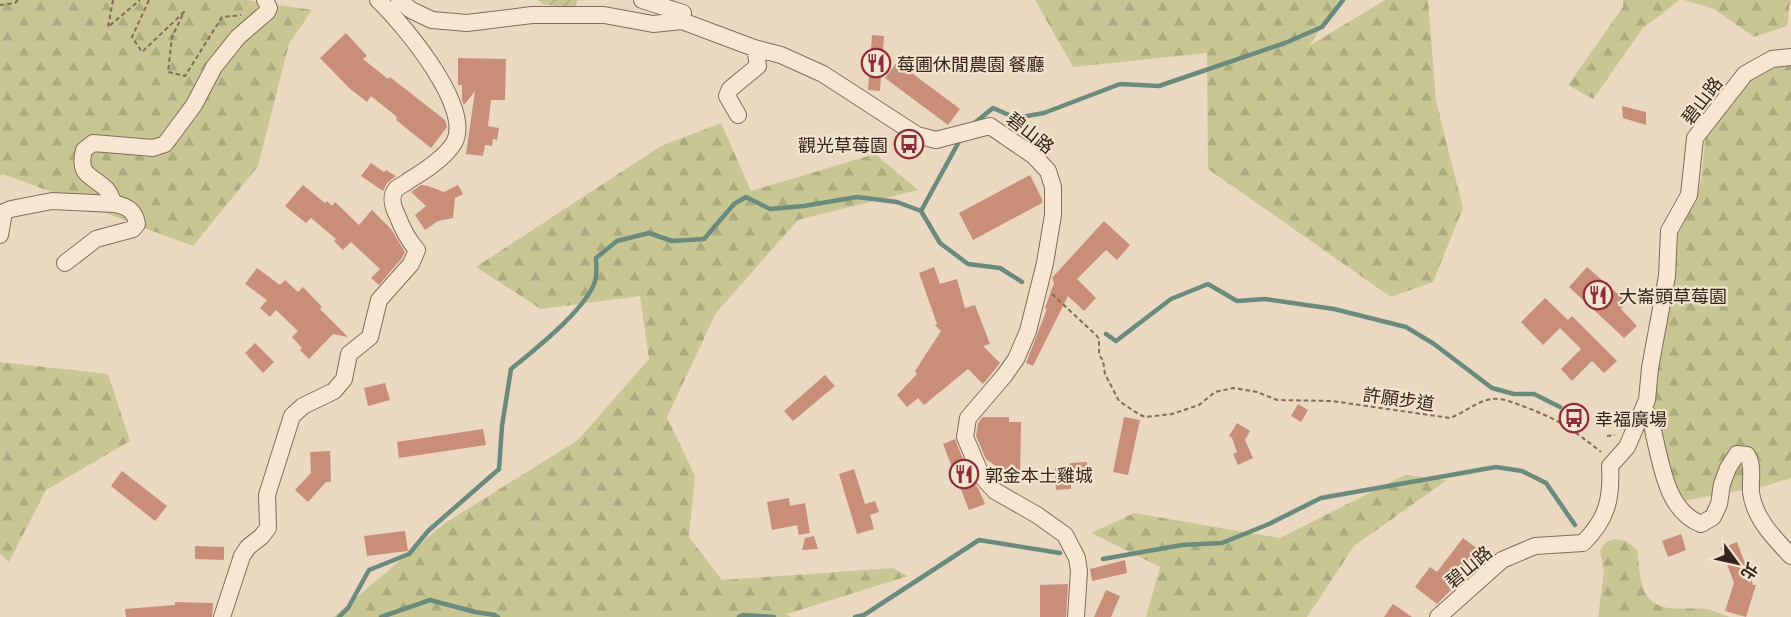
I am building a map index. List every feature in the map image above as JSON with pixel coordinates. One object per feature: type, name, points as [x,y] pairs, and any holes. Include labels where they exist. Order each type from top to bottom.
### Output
[{"type":"street","points":[[115,204],[107,190],[86,173],[82,164],[84,150],[93,143],[153,148],[165,144],[194,105],[214,67],[238,37],[267,12],[265,0]]},
{"type":"street","points":[[222,617],[242,556],[268,528],[267,495],[292,416],[303,406],[334,391],[345,379],[349,354],[370,338],[379,300],[387,289],[399,280],[411,264],[417,250],[405,236],[395,210],[392,198],[396,188],[439,159],[454,143],[458,122],[449,97],[433,66],[390,11],[378,0]]},
{"type":"street","name":"碧山路","points":[[399,0],[411,10],[432,20],[467,23],[532,15],[604,15],[653,24],[682,21],[755,48],[781,55],[823,74],[917,135],[936,140],[990,126],[1034,156],[1048,171],[1053,187],[1053,214],[1040,285],[1028,331],[1016,359],[968,418],[964,437],[982,477],[995,491],[1037,515],[1065,535],[1077,558],[1079,572],[1076,617]]},
{"type":"street","points":[[642,0],[683,13],[682,21]]},
{"type":"street","points":[[738,115],[727,96],[730,89],[758,66],[755,48]]},
{"type":"street","name":"碧山路","points":[[1438,617],[1502,560],[1535,546],[1583,543],[1592,534],[1606,511],[1611,494],[1610,466],[1627,447],[1644,410],[1667,276],[1669,231],[1689,195],[1695,138],[1745,75],[1772,59],[1791,57]]},
{"type":"street","points":[[0,235],[4,212],[51,201],[115,204],[131,210],[136,217],[137,224],[133,229],[96,239],[65,263]]},
{"type":"street","points":[[1644,410],[1651,416],[1660,462],[1678,509],[1691,520],[1701,524],[1713,517],[1728,468],[1737,454],[1747,454],[1752,463],[1751,493],[1754,506],[1770,534],[1791,556]]},
{"type":"path","points":[[0,5],[15,3],[18,0]]},
{"type":"path","points":[[113,0],[108,27],[140,0]]},
{"type":"path","points":[[149,0],[132,37],[141,52],[184,12],[172,37],[168,72],[185,76],[222,17],[242,15]]},
{"type":"path","name":"許願步道","points":[[1040,285],[1097,336],[1099,355],[1103,360],[1105,374],[1119,401],[1140,415],[1153,417],[1172,414],[1199,405],[1215,392],[1233,388],[1257,392],[1277,400],[1332,401],[1450,418],[1462,414],[1483,401],[1500,399],[1557,420],[1574,430],[1603,454],[1610,466]]},
{"type":"green space","points":[[0,0],[247,0],[312,10],[289,44],[258,166],[193,246],[26,182],[2,174],[0,176]]},
{"type":"green space","points":[[539,0],[578,0],[574,9],[542,4]]},
{"type":"green space","points":[[1035,0],[1340,0],[1309,46],[1385,0],[1428,0],[1436,101],[1463,208],[1433,282],[1391,297],[1208,169],[1207,53],[1073,67]]},
{"type":"green space","points":[[1623,0],[1680,0],[1643,28],[1593,99],[1568,85],[1623,7]]},
{"type":"green space","points":[[1684,0],[1790,0],[1787,26],[1754,37],[1714,9]]},
{"type":"green space","points":[[1791,61],[1791,478],[1765,486],[1683,501],[1665,468],[1653,409],[1653,370],[1679,229],[1696,201],[1701,180],[1706,133],[1754,74],[1772,65]]},
{"type":"green space","points":[[721,123],[751,191],[875,154],[918,190],[798,220],[716,313],[667,417],[695,476],[689,537],[722,580],[893,568],[908,576],[787,614],[791,617],[333,617],[445,523],[578,440],[649,359],[640,296],[541,309],[476,267],[661,146]]},
{"type":"green space","points":[[0,362],[108,374],[130,441],[46,490],[9,562],[0,554]]},
{"type":"green space","points":[[1405,475],[1447,480],[1354,546],[1307,617],[1146,617],[1160,567],[1091,533],[1134,513],[1280,538]]},
{"type":"green space","points":[[1615,539],[1626,541],[1637,550],[1643,587],[1647,596],[1654,603],[1670,608],[1707,609],[1730,617],[1598,617],[1604,571],[1600,550],[1606,542]]},
{"type":"building","points":[[346,33],[367,56],[363,59],[445,120],[447,127],[431,148],[371,96],[367,102],[349,88],[320,58]]},
{"type":"building","name":"莓圃休閒農園 餐廳","points":[[872,35],[884,36],[880,91],[868,90]]},
{"type":"building","points":[[458,58],[506,59],[505,100],[491,100],[488,126],[499,128],[497,140],[493,139],[492,146],[485,145],[483,156],[466,154],[475,91],[464,105],[462,85],[458,85]]},
{"type":"building","points":[[897,62],[960,109],[948,125],[885,78]]},
{"type":"building","points":[[1622,106],[1646,112],[1646,125],[1623,118]]},
{"type":"building","points":[[371,163],[384,172],[386,170],[396,176],[387,183],[383,191],[361,176]]},
{"type":"building","points":[[1030,175],[1042,203],[973,240],[959,213]]},
{"type":"building","points":[[303,185],[325,203],[327,201],[332,206],[335,202],[359,225],[372,210],[391,229],[405,252],[379,285],[371,278],[380,269],[351,242],[343,250],[334,241],[336,239],[311,218],[306,223],[285,206]]},
{"type":"building","points":[[421,185],[444,192],[458,185],[463,194],[455,198],[453,218],[438,221],[425,230],[415,215],[426,206],[411,192]]},
{"type":"building","points":[[1104,221],[1130,245],[1117,260],[1106,250],[1077,279],[1096,298],[1084,311],[1068,296],[1033,366],[1026,363],[1047,309],[1045,308],[1054,283],[1052,278]]},
{"type":"building","points":[[934,267],[940,284],[957,279],[965,308],[975,305],[990,344],[983,346],[1000,363],[983,384],[968,369],[924,405],[918,398],[907,407],[897,395],[917,374],[915,371],[941,331],[935,325],[937,324],[919,273]]},
{"type":"building","name":"大崙頭草莓園","points":[[1587,267],[1627,302],[1621,309],[1637,326],[1624,338],[1569,287]]},
{"type":"building","points":[[257,268],[280,285],[285,280],[298,292],[303,287],[322,307],[320,309],[348,337],[333,334],[309,359],[292,337],[298,331],[276,310],[270,317],[260,308],[267,300],[245,284]]},
{"type":"building","points":[[1545,298],[1568,320],[1572,316],[1617,361],[1604,373],[1592,361],[1572,381],[1561,369],[1581,349],[1560,328],[1543,345],[1521,322]]},
{"type":"building","points":[[255,343],[274,362],[263,373],[245,353]]},
{"type":"building","points":[[825,375],[835,386],[793,421],[784,411]]},
{"type":"building","points":[[385,383],[390,400],[368,406],[364,388]]},
{"type":"building","points":[[1298,404],[1308,410],[1301,422],[1291,416]]},
{"type":"building","points":[[983,417],[1009,417],[1009,422],[1021,422],[1020,478],[1012,478],[986,459],[976,436],[978,423]]},
{"type":"building","points":[[1124,417],[1140,420],[1128,475],[1113,472]]},
{"type":"building","points":[[1237,423],[1250,431],[1245,440],[1253,458],[1238,465],[1233,454],[1237,452],[1229,436]]},
{"type":"building","points":[[483,429],[486,445],[399,458],[397,442]]},
{"type":"building","name":"郭金本土雞城","points":[[955,439],[972,481],[985,504],[969,510],[943,444]]},
{"type":"building","points":[[330,451],[331,482],[326,482],[308,502],[295,490],[311,473],[310,452]]},
{"type":"building","points":[[1087,462],[1088,483],[1071,484],[1071,489],[1056,490],[1055,468],[1070,467],[1070,463]]},
{"type":"building","points":[[854,469],[865,504],[875,501],[879,512],[870,515],[874,529],[857,534],[839,474]]},
{"type":"building","points":[[122,471],[167,506],[155,521],[111,486]]},
{"type":"building","points":[[789,498],[790,506],[805,503],[810,533],[799,535],[797,525],[772,530],[767,502]]},
{"type":"building","points":[[405,531],[408,551],[367,556],[364,536]]},
{"type":"building","points":[[1681,534],[1686,550],[1668,557],[1662,541]]},
{"type":"building","points":[[814,536],[818,549],[802,550],[805,538]]},
{"type":"building","points":[[1463,538],[1478,549],[1451,584],[1455,586],[1437,604],[1415,587],[1430,567],[1437,572]]},
{"type":"building","points":[[1737,542],[1753,585],[1756,585],[1746,617],[1725,611],[1734,583],[1721,548]]},
{"type":"building","points":[[195,546],[224,547],[224,560],[195,559]]},
{"type":"building","points":[[1125,560],[1127,573],[1092,581],[1090,569]]},
{"type":"building","points":[[1068,584],[1066,617],[1040,617],[1040,585]]},
{"type":"building","points":[[1106,590],[1120,596],[1111,617],[1094,617]]},
{"type":"building","points":[[175,602],[213,603],[212,617],[126,617],[125,609],[175,605]]},
{"type":"building","points":[[1393,604],[1412,617],[1384,617]]},
{"type":"waterway","points":[[972,125],[993,108],[1016,118],[1044,113],[1120,84],[1159,86],[1285,43],[1322,27],[1343,0]]},
{"type":"waterway","points":[[921,211],[961,138]]},
{"type":"waterway","points":[[339,617],[348,608],[369,570],[409,554],[428,531],[499,469],[502,426],[511,369],[560,327],[584,301],[596,277],[596,258],[617,241],[649,233],[672,241],[704,239],[734,204],[746,197],[770,209],[857,197],[897,202],[921,211],[940,243],[968,264],[1000,268],[1022,282]]},
{"type":"waterway","points":[[1106,334],[1116,341],[1171,299],[1208,284],[1237,301],[1265,299],[1334,309],[1406,327],[1434,344],[1492,388],[1514,394],[1534,394],[1560,407]]},
{"type":"waterway","points":[[1103,559],[1182,545],[1222,543],[1269,524],[1321,498],[1496,467],[1522,471],[1546,483],[1575,525]]},
{"type":"waterway","points":[[855,617],[864,615],[979,540],[1060,553]]},
{"type":"waterway","points":[[381,617],[430,600],[498,617]]},
{"type":"waterway","points":[[739,617],[743,615],[774,617]]},
{"type":"place","name":"莓圃休閒農園 餐廳","points":[[876,63]]},
{"type":"place","name":"觀光草莓園","points":[[909,144]]},
{"type":"place","name":"大崙頭草莓園","points":[[1598,295]]},
{"type":"place","name":"幸福廣場","points":[[1574,418]]},
{"type":"place","name":"郭金本土雞城","points":[[964,474]]}]
